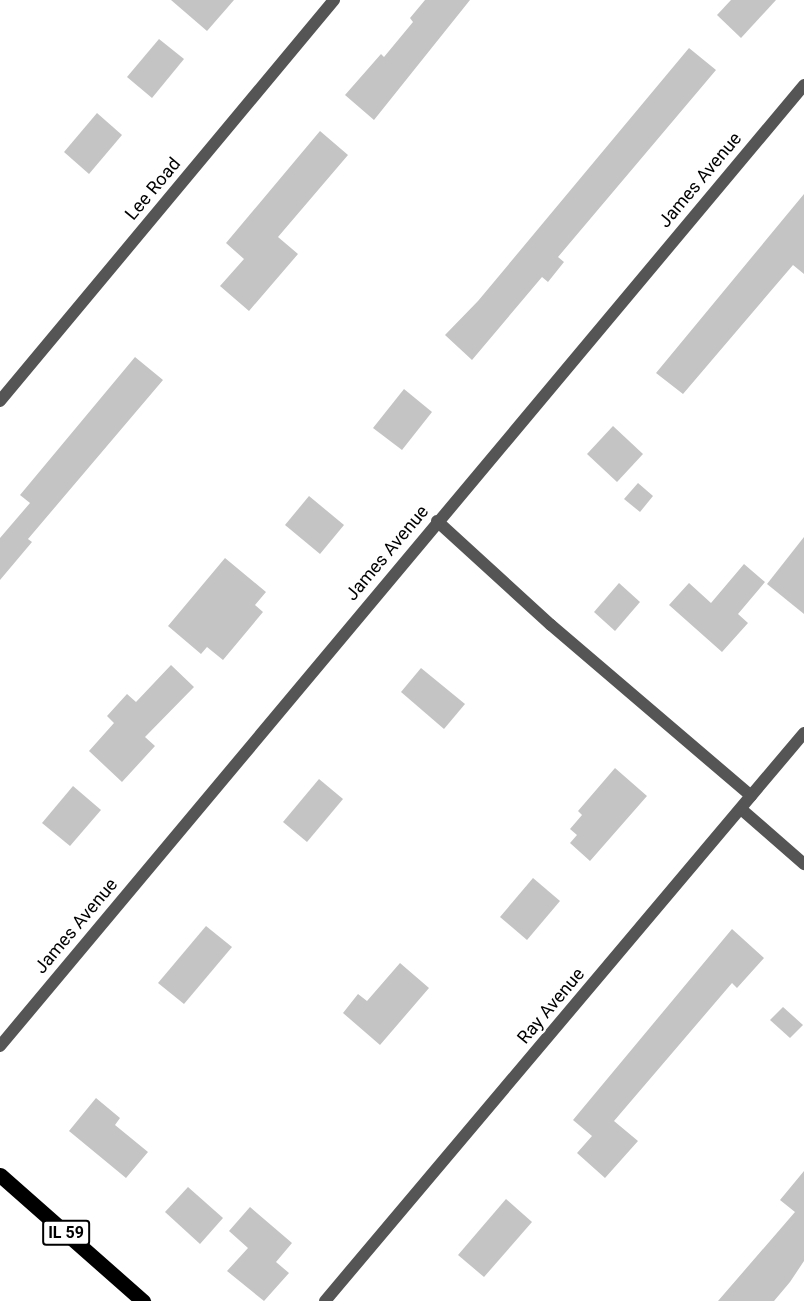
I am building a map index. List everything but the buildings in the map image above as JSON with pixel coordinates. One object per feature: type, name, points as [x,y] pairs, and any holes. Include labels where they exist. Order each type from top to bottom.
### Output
[{"type":"main road","name":"IL 59","points":[[0,1174],[143,1301]]},
{"type":"street","name":"Lee Road","points":[[0,401],[334,0]]},
{"type":"street","name":"James Avenue","points":[[0,1046],[804,85]]},
{"type":"street","points":[[437,521],[551,625],[751,796]]},
{"type":"street","name":"Ray Avenue","points":[[325,1301],[804,733]]},
{"type":"street","points":[[741,809],[804,864]]}]
